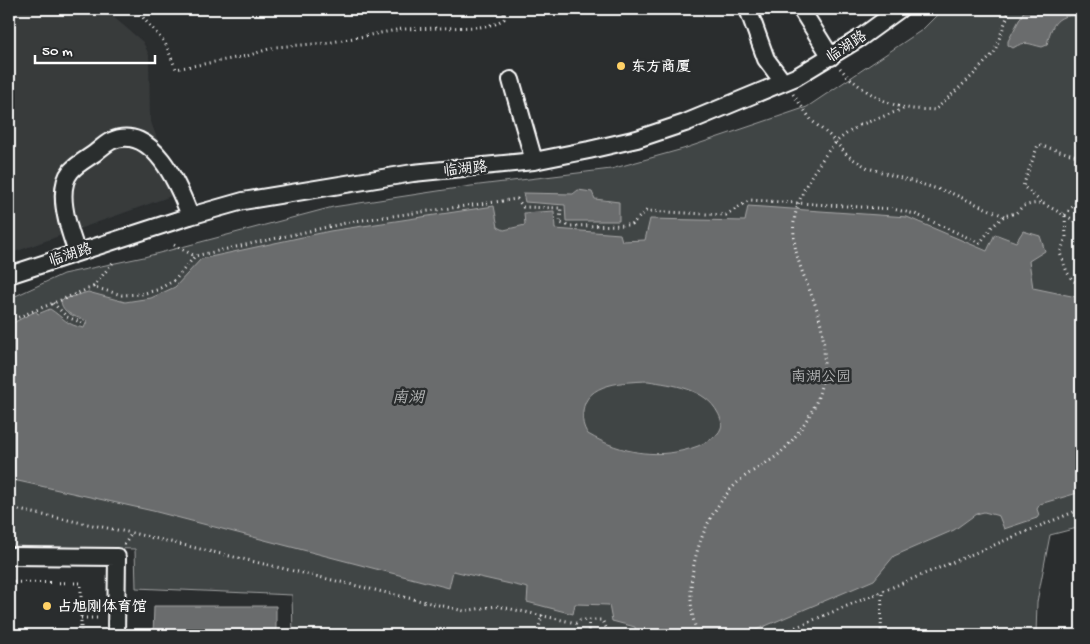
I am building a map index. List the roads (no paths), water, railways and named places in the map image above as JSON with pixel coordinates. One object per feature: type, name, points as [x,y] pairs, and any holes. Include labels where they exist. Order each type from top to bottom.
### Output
[{"type":"street","points":[[748,9],[766,59],[784,82]]},
{"type":"street","points":[[801,9],[831,56]]},
{"type":"street","name":"临湖路","points":[[9,275],[76,252],[243,201],[413,174],[534,160],[637,139],[685,123],[796,77],[860,38],[900,9]]},
{"type":"street","points":[[510,80],[534,160]]},
{"type":"street","points":[[76,252],[64,202],[65,183],[71,171],[110,141],[125,138],[137,140],[146,144],[157,153],[182,195],[190,216]]},
{"type":"street","points":[[9,556],[117,557],[116,635]]},
{"type":"water","points":[[1025,9],[1081,9],[1081,17],[1067,16],[1057,21],[1053,26],[1047,45],[1042,47],[1024,43],[1013,48],[1008,45],[1008,41]]},
{"type":"water","points":[[578,190],[592,192],[595,199],[619,202],[619,221],[566,221],[565,205],[525,202],[523,193],[573,194]]},
{"type":"water","name":"南湖","points":[[494,206],[498,227],[504,230],[525,225],[524,213],[554,211],[555,229],[620,234],[622,241],[645,240],[650,219],[745,221],[748,206],[907,217],[987,251],[995,234],[1016,242],[1023,231],[1040,236],[1045,251],[1029,261],[1033,288],[1081,298],[1081,492],[1040,504],[1037,509],[1039,515],[1037,518],[1004,529],[999,516],[984,512],[976,514],[954,530],[894,556],[874,580],[744,635],[636,635],[635,627],[612,621],[609,605],[575,604],[573,614],[527,602],[528,588],[453,571],[449,588],[153,511],[9,479],[9,325],[36,311],[38,314],[50,309],[69,323],[84,328],[87,321],[66,311],[61,300],[88,292],[125,302],[151,298],[175,287],[201,259],[330,231]],"holes":[[[648,381],[678,386],[705,398],[720,418],[722,426],[717,434],[698,446],[670,453],[656,454],[642,453],[614,446],[588,434],[584,426],[583,415],[585,402],[591,395],[599,389],[618,383]]]},
{"type":"water","points":[[154,606],[276,606],[276,635],[153,635]]},
{"type":"place","name":"东方商厦","points":[[621,66]]},
{"type":"place","name":"占旭刚体育馆","points":[[47,606]]},
{"type":"park label","name":"南湖公园","points":[[821,376]]}]
